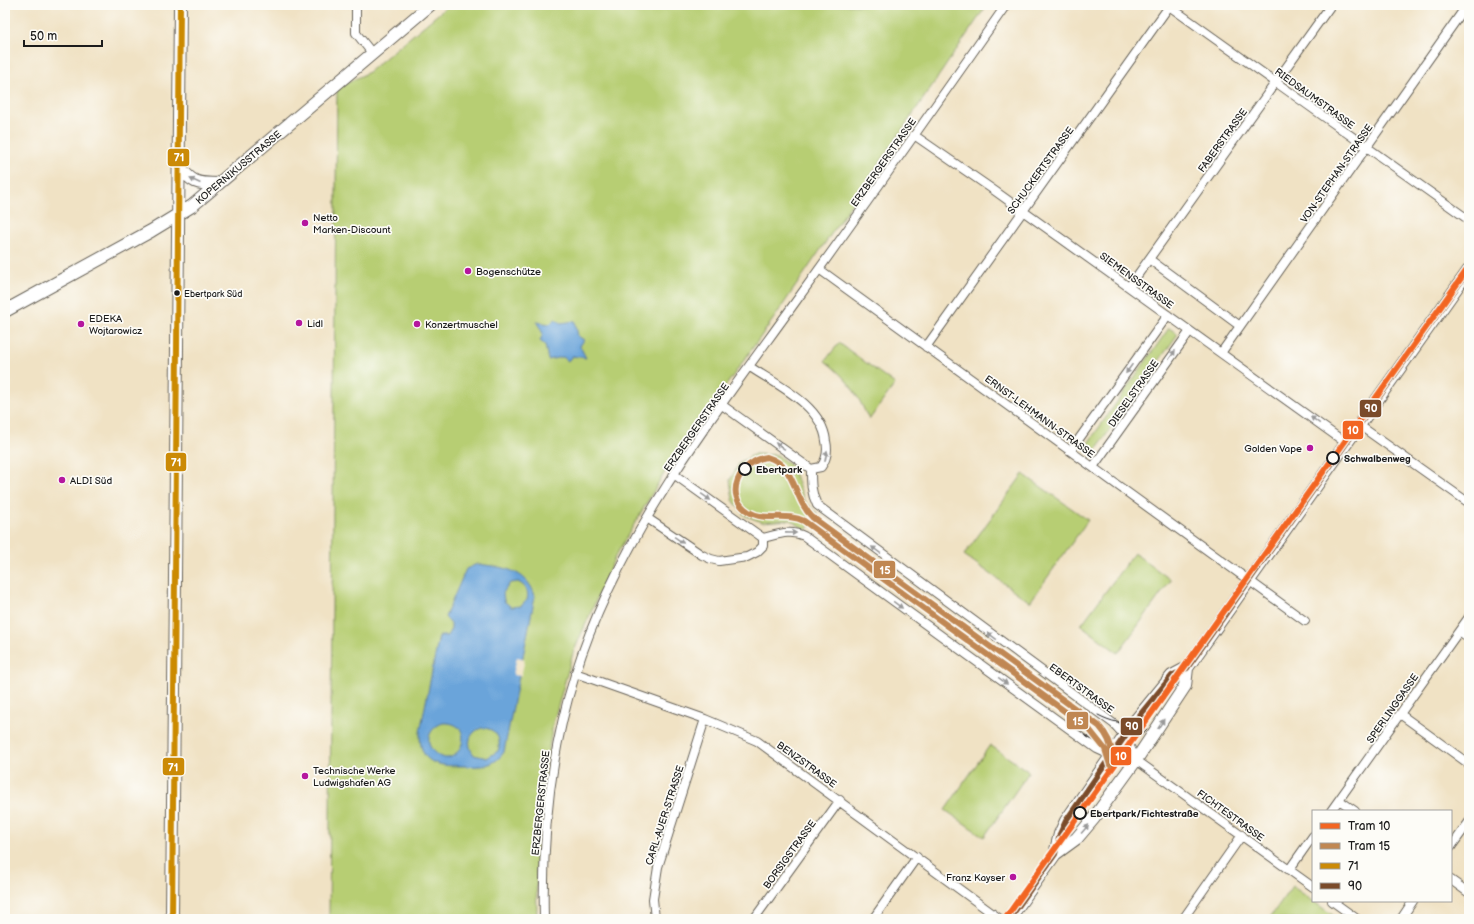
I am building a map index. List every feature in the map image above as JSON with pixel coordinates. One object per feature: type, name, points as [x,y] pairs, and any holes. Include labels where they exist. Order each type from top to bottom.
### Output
[{"type":"street","points":[[172,919],[180,5]]},
{"type":"street","points":[[356,5],[356,33],[372,53]]},
{"type":"street","name":"KOPERNIKUSSTRASSE","points":[[5,311],[192,206],[430,5]]},
{"type":"street","name":"ERZBERGERSTRASSE","points":[[544,919],[544,860],[552,767],[575,673],[597,616],[622,561],[674,475],[722,405],[1006,5]]},
{"type":"street","name":"RIEDSAUMSTRASSE","points":[[1170,5],[1469,220]]},
{"type":"street","name":"SCHUCKERTSTRASSE","points":[[926,347],[1170,5]]},
{"type":"street","name":"FABERSTRASSE","points":[[1129,287],[1331,5]]},
{"type":"street","name":"VON-STEPHAN-STRASSE","points":[[1221,353],[1467,5]]},
{"type":"street","name":"SIEMENSSTRASSE","points":[[914,136],[1129,287],[1346,443]]},
{"type":"street","points":[[178,165],[189,179],[196,183],[218,184]]},
{"type":"street","points":[[1149,259],[1240,326]]},
{"type":"street","name":"ERNST-LEHMANN-STRASSE","points":[[819,269],[1071,450],[1305,621]]},
{"type":"street","points":[[1056,854],[1060,834],[1066,822],[1136,720],[1172,676],[1187,668],[1469,270]]},
{"type":"street","name":"DIESELSTRASSE","points":[[1071,450],[1168,315]]},
{"type":"street","name":"DIESELSTRASSE","points":[[1093,466],[1190,331]]},
{"type":"street","points":[[722,405],[811,469],[821,467],[825,461],[827,446],[822,422],[810,407],[750,367]]},
{"type":"street","points":[[1359,425],[1469,503]]},
{"type":"street","name":"EBERTSTRASSE","points":[[811,469],[812,495],[817,505],[825,513],[1114,724],[1125,736],[1136,760]]},
{"type":"street","points":[[674,475],[763,538],[786,532],[797,533],[804,536],[1085,740],[1112,756],[1136,760]]},
{"type":"street","points":[[647,518],[702,555],[719,561],[747,557],[757,552],[763,546],[763,538]]},
{"type":"street","name":"SPERLINGGASSE","points":[[1332,810],[1469,617]]},
{"type":"street","points":[[1459,631],[1469,638]]},
{"type":"street","points":[[1009,919],[1056,854],[1077,838],[1094,818],[1136,760],[1185,686],[1187,668]]},
{"type":"street","name":"BENZSTRASSE","points":[[575,673],[705,719],[757,741],[840,800],[1000,919]]},
{"type":"street","points":[[1400,714],[1469,764]]},
{"type":"street","name":"CARL-AUER-STRASSE","points":[[655,919],[653,899],[658,867],[705,719]]},
{"type":"street","name":"FICHTESTRASSE","points":[[1136,760],[1312,886]]},
{"type":"street","name":"BORSIGSTRASSE","points":[[754,919],[840,800]]},
{"type":"street","points":[[1339,800],[1354,810]]},
{"type":"street","points":[[1452,846],[1469,822]]},
{"type":"street","points":[[1183,919],[1242,836]]},
{"type":"street","points":[[1289,870],[1312,837]]},
{"type":"street","points":[[873,919],[917,857]]},
{"type":"street","points":[[1452,881],[1469,893]]},
{"type":"street","points":[[1333,902],[1357,919]]},
{"type":"street","points":[[1401,919],[1412,902]]},
{"type":"green space","points":[[449,5],[987,5],[774,318],[666,470],[615,557],[573,653],[553,724],[546,765],[536,859],[537,919],[329,919],[337,88],[367,73]]},
{"type":"green space","points":[[1169,328],[1178,334],[1094,452],[1086,446]]},
{"type":"green space","points":[[839,343],[895,384],[869,420],[852,388],[841,375],[825,361]]},
{"type":"green space","points":[[755,454],[777,455],[792,467],[804,500],[818,514],[806,530],[790,520],[762,522],[744,515],[733,500],[730,480],[740,462]]},
{"type":"green space","points":[[1023,474],[1088,520],[1030,602],[964,555]]},
{"type":"green space","points":[[1134,553],[1171,580],[1118,653],[1081,625]]},
{"type":"green space","points":[[990,745],[1029,772],[984,837],[945,810]]},
{"type":"green space","points":[[1292,886],[1312,900],[1312,902],[1314,902],[1338,919],[1269,919]]},
{"type":"water","points":[[555,319],[561,323],[575,321],[578,336],[584,340],[580,346],[586,358],[572,356],[568,361],[563,357],[548,360],[545,345],[540,341],[543,334],[537,322],[550,324]]},
{"type":"water","points":[[477,564],[495,566],[512,571],[526,580],[535,596],[504,752],[496,761],[481,766],[453,766],[437,764],[426,757],[422,751],[420,743],[420,732],[439,636],[447,636],[451,629],[451,624],[445,617],[466,569]],"holes":[[[518,582],[526,589],[528,594],[527,600],[521,606],[511,607],[504,601],[503,593],[510,583]],[[443,723],[454,725],[461,730],[463,737],[462,745],[451,757],[443,758],[431,749],[429,744],[430,735],[438,725]],[[487,728],[494,732],[498,738],[498,751],[487,758],[474,755],[470,747],[470,739],[474,732]]]},
{"type":"pier","points":[[517,657],[525,659],[521,676],[513,675]]},
{"type":"tram line","name":"10","points":[[1005,919],[1469,267]]},
{"type":"tram line","name":"15","points":[[767,457],[777,461],[784,467],[806,509],[812,517],[1099,726],[1106,735],[1110,744],[1112,754],[1110,765],[1105,749],[1089,729],[804,521],[790,517],[755,515],[741,505],[737,497],[736,489],[742,472],[757,460],[767,457]]},
{"type":"tram line","points":[[1098,715],[1108,720],[1125,723],[1147,714],[1162,700]]},
{"type":"tram line","points":[[1084,735],[1101,744],[1117,746],[1124,745],[1132,741],[1147,729]]},
{"type":"transit line","name":"71","points":[[172,919],[180,5]]},
{"type":"transit line","name":"90","points":[[1009,919],[1055,854],[1060,834],[1066,821],[1136,720],[1172,676],[1187,668],[1469,270]]},
{"type":"place","name":"Netto Marken-Discount","points":[[305,223]]},
{"type":"place","name":"Bogenschütze","points":[[468,271]]},
{"type":"place","name":"Ebertpark Süd","points":[[177,293]]},
{"type":"place","name":"Lidl","points":[[299,323]]},
{"type":"place","name":"EDEKA Wojtarowicz","points":[[81,324]]},
{"type":"place","name":"Konzertmuschel","points":[[417,324]]},
{"type":"place","name":"Golden Vape","points":[[1310,448]]},
{"type":"place","name":"Schwalbenweg","points":[[1333,458]]},
{"type":"place","name":"Ebertpark","points":[[745,469]]},
{"type":"place","name":"ALDI Süd","points":[[62,480]]},
{"type":"place","name":"Technische Werke Ludwigshafen AG","points":[[305,776]]},
{"type":"place","name":"Ebertpark/Fichtestraße","points":[[1080,813]]},
{"type":"place","name":"Franz Kayser","points":[[1013,877]]}]
